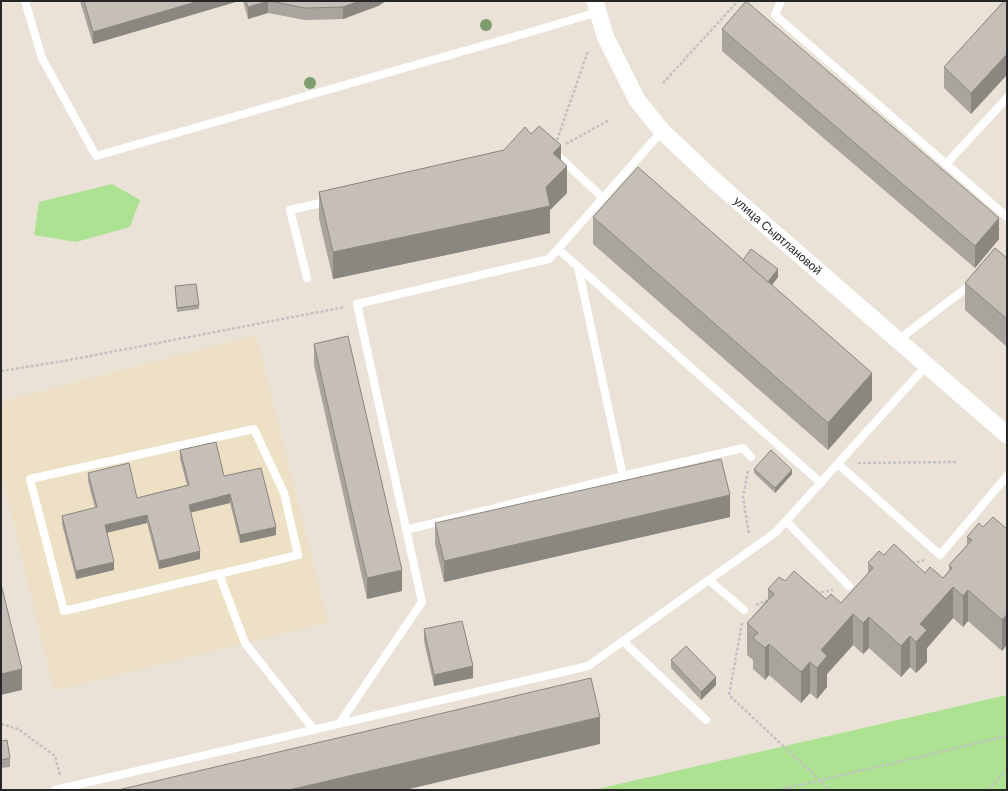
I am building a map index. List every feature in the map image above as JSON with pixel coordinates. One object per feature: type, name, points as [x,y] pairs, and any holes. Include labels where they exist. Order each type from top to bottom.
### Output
[{"type":"street","name":"улица Сыртлановой","points":[[597,6],[605,36],[637,100],[662,131],[718,183],[1007,435]]},
{"type":"lane","points":[[25,1],[42,58],[96,156],[534,31],[597,6]]},
{"type":"lane","points":[[781,1],[775,15],[1007,217]]},
{"type":"lane","points":[[946,164],[1007,98]]},
{"type":"lane","points":[[339,724],[422,602],[357,304],[549,259],[662,131]]},
{"type":"lane","points":[[550,149],[603,198]]},
{"type":"lane","points":[[307,278],[290,210],[336,199]]},
{"type":"lane","points":[[558,249],[821,483]]},
{"type":"lane","points":[[578,267],[623,476]]},
{"type":"lane","points":[[898,340],[981,277]]},
{"type":"lane","points":[[59,789],[588,666],[776,532],[927,365]]},
{"type":"lane","points":[[254,428],[284,493],[298,555],[219,574],[64,611],[30,479],[254,428]]},
{"type":"lane","points":[[406,530],[743,448],[751,457]]},
{"type":"lane","points":[[838,464],[940,555],[1007,476]]},
{"type":"lane","points":[[786,521],[849,586]]},
{"type":"lane","points":[[219,574],[245,643],[314,730]]},
{"type":"lane","points":[[709,580],[744,610]]},
{"type":"lane","points":[[623,641],[706,720]]},
{"type":"path","points":[[663,83],[738,1]]},
{"type":"path","points":[[550,149],[588,51]]},
{"type":"path","points":[[550,149],[609,120]]},
{"type":"path","points":[[1,371],[64,361],[357,304]]},
{"type":"path","points":[[751,457],[743,497],[751,550]]},
{"type":"path","points":[[838,464],[958,462]]},
{"type":"path","points":[[909,565],[940,555]]},
{"type":"path","points":[[816,593],[849,586]]},
{"type":"path","points":[[772,600],[765,601],[744,610],[729,695],[830,790]]},
{"type":"path","points":[[1,724],[18,729],[55,756],[59,789]]},
{"type":"path","points":[[779,790],[1007,736]]},
{"type":"path","points":[[988,790],[1007,769]]},
{"type":"shaded area","points":[[256,335],[328,622],[54,691],[1,470],[1,402]]},
{"type":"green space","points":[[112,184],[140,200],[130,227],[76,242],[34,235],[39,202]]},
{"type":"green space","points":[[1007,695],[1007,790],[593,790]]},
{"type":"building","points":[[84,1],[199,1],[93,32]]},
{"type":"building","points":[[246,1],[268,1],[248,7]]},
{"type":"building","points":[[270,1],[359,1],[343,7],[305,8]]},
{"type":"building","points":[[746,1],[999,218],[975,246],[722,29]]},
{"type":"building","points":[[1004,1],[1007,1],[1007,54],[971,93],[944,67]]},
{"type":"building","points":[[539,126],[561,145],[553,153],[567,166],[546,187],[550,206],[333,252],[319,192],[504,150],[525,127],[531,134]]},
{"type":"building","points":[[638,167],[872,373],[828,423],[593,217]]},
{"type":"building","points":[[995,248],[1007,258],[1007,319],[965,283]]},
{"type":"building","points":[[751,249],[778,269],[768,282],[743,260]]},
{"type":"building","points":[[196,284],[199,305],[177,308],[175,286]]},
{"type":"building","points":[[348,336],[402,570],[367,578],[314,344]]},
{"type":"building","points":[[216,442],[224,476],[261,468],[276,527],[240,535],[230,494],[189,505],[200,551],[159,561],[147,515],[105,525],[114,562],[76,571],[62,516],[97,507],[88,473],[129,463],[137,498],[189,485],[180,450]]},
{"type":"building","points":[[771,450],[792,470],[775,488],[754,469]]},
{"type":"building","points":[[721,459],[730,495],[444,561],[435,523]]},
{"type":"building","points":[[993,517],[1007,529],[1007,614],[1002,620],[968,590],[963,596],[953,587],[920,624],[927,630],[916,642],[910,636],[901,646],[869,617],[863,623],[853,614],[821,650],[827,656],[817,668],[810,662],[801,672],[769,644],[765,648],[753,638],[758,633],[747,623],[774,594],[768,589],[779,577],[785,581],[794,571],[826,599],[831,594],[841,603],[873,568],[868,563],[879,551],[884,555],[894,544],[925,573],[930,567],[943,578],[952,568],[949,565],[972,540],[967,537],[979,523],[983,527]]},
{"type":"building","points":[[1,584],[22,669],[1,674]]},
{"type":"building","points":[[462,621],[473,666],[434,675],[424,629]]},
{"type":"building","points":[[686,646],[716,677],[701,692],[671,660]]},
{"type":"building","points":[[591,678],[600,717],[289,790],[118,790]]},
{"type":"building","points":[[7,740],[10,758],[1,760],[1,741]]}]
